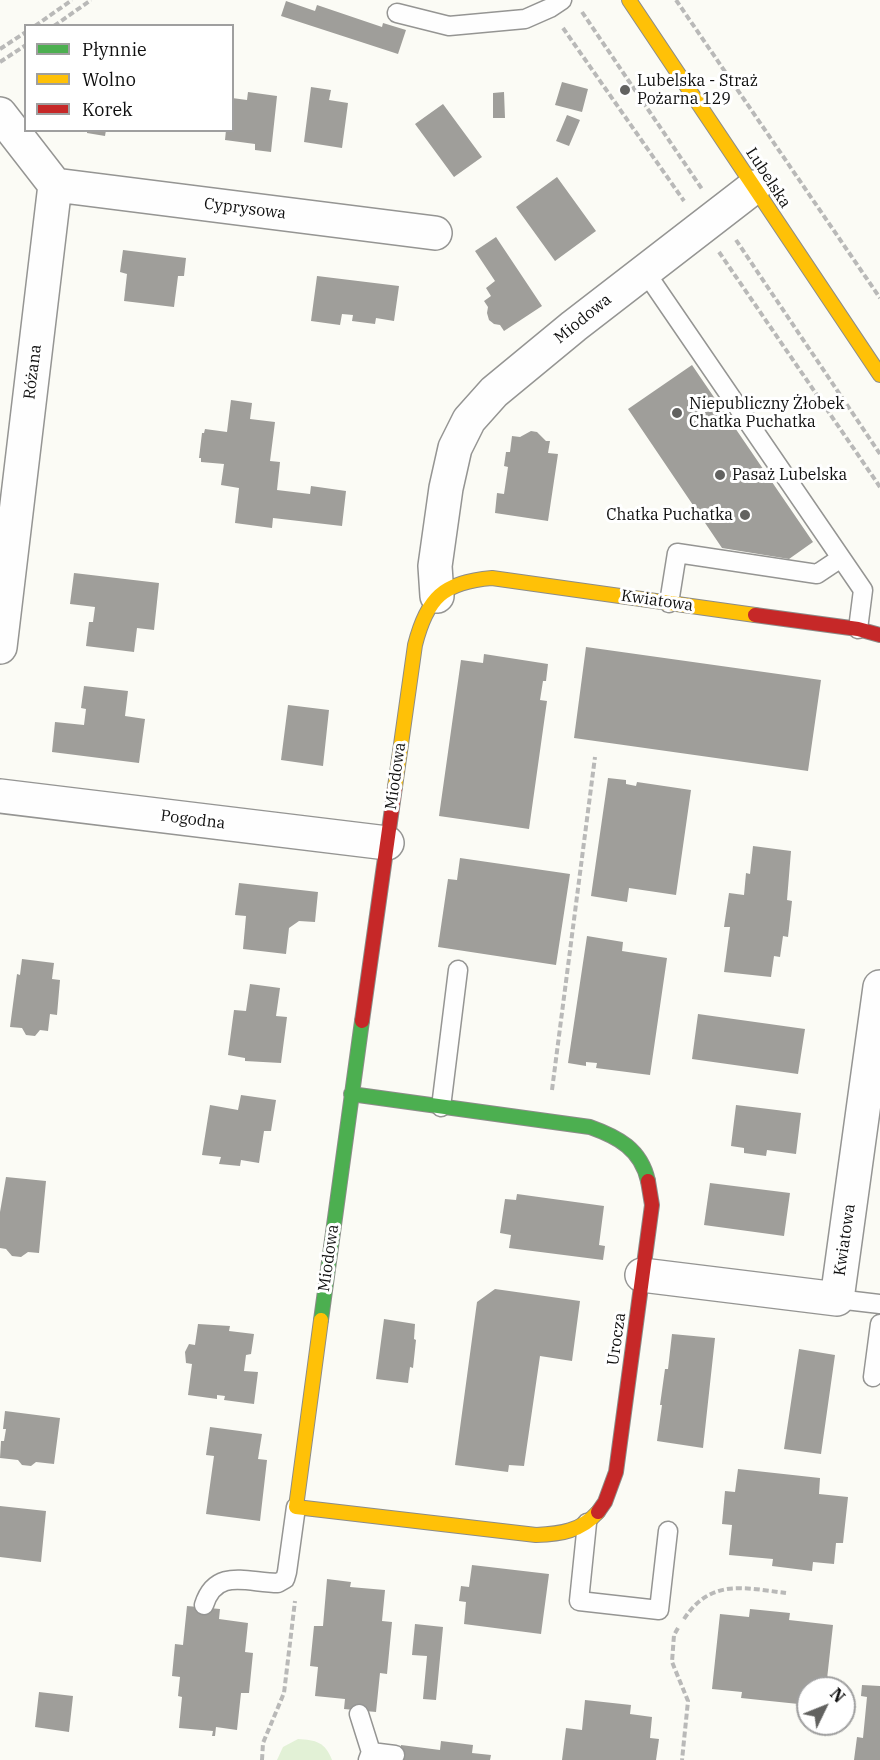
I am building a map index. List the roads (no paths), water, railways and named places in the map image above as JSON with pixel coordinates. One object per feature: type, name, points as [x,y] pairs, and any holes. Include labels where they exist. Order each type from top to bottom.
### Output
[{"type":"street","name":"Lubelska","points":[[629,0],[880,375]]},
{"type":"street","points":[[0,114],[55,185]]},
{"type":"street","name":"Cyprysowa","points":[[55,185],[435,233]]},
{"type":"street","name":"Różana","points":[[0,647],[55,185]]},
{"type":"street","name":"Miodowa","points":[[296,1507],[351,1094],[415,645],[421,620],[428,605],[437,596],[435,566],[454,448],[469,420],[494,392],[644,270],[754,187]]},
{"type":"street","name":"Kwiatowa","points":[[437,596],[454,585],[473,578],[492,578],[858,629],[880,635]]},
{"type":"street","name":"Pogodna","points":[[0,796],[387,843]]},
{"type":"street","name":"Kwiatowa","points":[[642,1275],[837,1299],[880,987]]},
{"type":"street","name":"Urocza","points":[[296,1507],[536,1535],[554,1535],[572,1531],[596,1517],[605,1504],[616,1472],[651,1205],[644,1164],[632,1147],[614,1135],[590,1127],[351,1094]]},
{"type":"lane","points":[[397,13],[449,26],[525,19],[556,4]]},
{"type":"lane","points":[[644,270],[863,590],[858,629]]},
{"type":"lane","points":[[669,603],[676,553],[817,574],[841,558]]},
{"type":"lane","points":[[441,1107],[458,970]]},
{"type":"lane","points":[[837,1299],[880,1304]]},
{"type":"lane","points":[[873,1377],[880,1324]]},
{"type":"lane","points":[[204,1605],[208,1593],[216,1584],[229,1580],[278,1583],[285,1579],[296,1507]]},
{"type":"lane","points":[[587,1523],[579,1601],[659,1610],[668,1531]]},
{"type":"lane","points":[[359,1714],[369,1756],[395,1755]]},
{"type":"place","name":"Lubelska - Straż Pożarna 129","points":[[625,90]]},
{"type":"place","name":"Niepubliczny Żłobek Chatka Puchatka","points":[[677,413]]},
{"type":"place","name":"Pasaż Lubelska","points":[[720,475]]},
{"type":"place","name":"Chatka Puchatka","points":[[745,515]]}]
